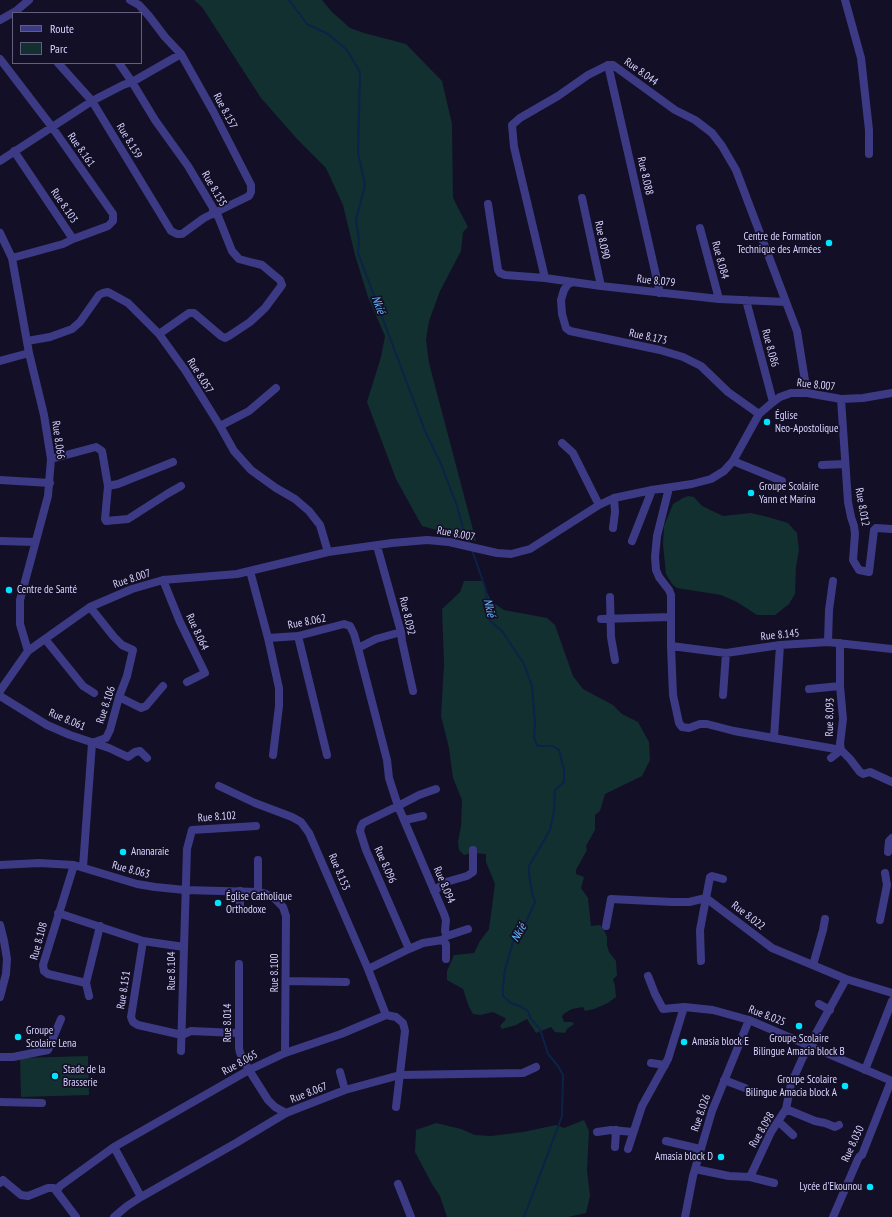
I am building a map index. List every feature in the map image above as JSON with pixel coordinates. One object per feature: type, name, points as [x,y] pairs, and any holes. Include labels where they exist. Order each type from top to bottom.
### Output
[{"type":"street","points":[[16,0],[16,12]]},
{"type":"street","points":[[16,12],[29,0]]},
{"type":"street","points":[[0,161],[92,102],[123,85],[132,82],[181,54],[165,38],[139,5],[130,0]]},
{"type":"street","points":[[845,0],[861,58],[869,130],[869,154]]},
{"type":"street","points":[[0,20],[12,14]]},
{"type":"street","name":"Rue 8.157","points":[[181,54],[251,185],[251,192],[249,196],[213,213]]},
{"type":"street","name":"Rue 8.161","points":[[0,59],[52,127],[113,214],[113,221],[108,226],[73,239]]},
{"type":"street","name":"Rue 8.159","points":[[59,64],[92,102],[171,231],[176,234],[182,234],[213,213]]},
{"type":"street","name":"Rue 8.155","points":[[120,64],[155,120],[188,166],[213,208],[213,213],[218,216],[232,251],[240,259],[262,264],[280,280],[282,285],[265,308],[250,322],[225,338],[194,313],[188,312],[159,334]]},
{"type":"street","name":"Rue 8.044","points":[[545,278],[514,147],[512,125],[520,118],[558,96],[588,75],[608,65],[613,65],[675,110],[695,120],[712,133],[722,146],[736,170],[786,302]]},
{"type":"street","name":"Rue 8.088","points":[[608,65],[660,293]]},
{"type":"street","name":"Rue 8.103","points":[[12,258],[63,244],[73,239],[14,151]]},
{"type":"street","name":"Rue 8.090","points":[[582,198],[601,286]]},
{"type":"street","name":"Rue 8.079","points":[[488,204],[498,270],[500,273],[505,275],[545,278],[601,286],[719,299],[786,302]]},
{"type":"street","name":"Rue 8.084","points":[[700,228],[719,299]]},
{"type":"street","name":"Rue 8.066","points":[[0,233],[12,258],[29,353],[44,415],[51,459],[48,496],[20,600],[20,624],[28,651]]},
{"type":"street","name":"Rue 8.173","points":[[573,282],[568,284],[564,290],[561,300],[562,314],[566,328],[570,331],[660,350],[683,357],[701,366],[728,392],[759,414]]},
{"type":"street","name":"Rue 8.057","points":[[27,341],[50,337],[72,329],[80,322],[99,295],[103,293],[108,292],[128,303],[159,334],[185,370],[234,451],[251,470],[276,488],[295,499],[309,511],[320,525],[328,552]]},
{"type":"street","name":"Rue 8.086","points":[[746,300],[773,402]]},
{"type":"street","points":[[786,302],[797,331],[807,393]]},
{"type":"street","points":[[0,361],[29,353]]},
{"type":"street","points":[[220,426],[249,411],[276,388]]},
{"type":"street","name":"Rue 8.007","points":[[0,691],[28,651],[90,608],[132,589],[163,580],[237,574],[328,552],[427,540],[461,544],[476,549],[511,554],[530,549],[599,505],[614,498],[692,484],[711,479],[724,471],[733,461],[759,414],[780,397],[791,393],[807,393],[841,398],[863,398],[892,393]]},
{"type":"street","name":"Rue 8.012","points":[[841,398],[848,502],[855,534],[853,560],[859,570],[869,572],[874,530],[876,528],[892,529]]},
{"type":"street","points":[[562,443],[575,458],[599,505]]},
{"type":"street","points":[[51,459],[96,447],[100,448],[102,451],[108,486],[106,522],[128,519],[181,486]]},
{"type":"street","points":[[733,461],[782,481]]},
{"type":"street","points":[[108,486],[118,484],[173,462]]},
{"type":"street","points":[[822,465],[845,464]]},
{"type":"street","points":[[0,480],[50,483]]},
{"type":"street","points":[[669,488],[657,536],[655,557],[656,570],[671,595],[673,695],[679,723],[682,727],[689,728],[700,724],[707,724],[841,750]]},
{"type":"street","points":[[632,541],[652,490]]},
{"type":"street","points":[[613,528],[615,512],[614,498]]},
{"type":"street","points":[[0,541],[35,542]]},
{"type":"street","name":"Rue 8.092","points":[[377,546],[401,632],[413,691]]},
{"type":"street","points":[[250,571],[268,638],[279,688],[279,706],[273,755]]},
{"type":"street","name":"Rue 8.064","points":[[163,580],[180,622],[205,673],[187,682]]},
{"type":"street","points":[[828,642],[829,610],[833,581]]},
{"type":"street","points":[[610,597],[611,637],[615,660]]},
{"type":"street","name":"Rue 8.106","points":[[90,608],[122,645],[133,650],[127,676],[119,697],[110,730],[106,738],[92,743]]},
{"type":"street","points":[[601,619],[611,620],[672,617]]},
{"type":"street","name":"Rue 8.062","points":[[268,638],[298,636],[344,624],[350,626],[358,648]]},
{"type":"street","points":[[358,648],[376,639],[401,632]]},
{"type":"street","points":[[298,636],[326,755]]},
{"type":"street","points":[[45,638],[84,686],[94,693]]},
{"type":"street","name":"Rue 8.145","points":[[671,646],[726,653],[780,645],[828,642],[892,650]]},
{"type":"street","name":"Rue 8.093","points":[[840,643],[840,686],[843,719],[840,744],[841,750],[863,774],[870,772],[892,782]]},
{"type":"street","points":[[774,738],[780,645]]},
{"type":"street","name":"Rue 8.094","points":[[358,648],[387,760],[389,778],[398,806],[446,920],[446,959]]},
{"type":"street","points":[[723,695],[726,653]]},
{"type":"street","points":[[119,697],[141,708],[146,706],[163,686]]},
{"type":"street","points":[[809,689],[840,686]]},
{"type":"street","name":"Rue 8.061","points":[[0,696],[47,725],[128,757],[135,752],[140,751],[147,758]]},
{"type":"street","points":[[83,867],[92,743]]},
{"type":"street","points":[[831,758],[841,750]]},
{"type":"street","name":"Rue 8.153","points":[[219,786],[301,822],[309,833],[318,852],[386,1015]]},
{"type":"street","name":"Rue 8.096","points":[[409,949],[366,850],[360,831],[363,823],[419,795],[436,789]]},
{"type":"street","points":[[404,820],[423,816]]},
{"type":"street","name":"Rue 8.102","points":[[185,890],[187,848],[192,830],[256,826]]},
{"type":"street","points":[[888,852],[889,840],[892,838]]},
{"type":"street","points":[[434,891],[446,882],[467,876],[473,872],[473,850]]},
{"type":"street","points":[[258,860],[258,892]]},
{"type":"street","name":"Rue 8.063","points":[[0,865],[39,863],[74,865],[137,884],[155,887],[185,890],[258,892],[274,898]]},
{"type":"street","name":"Rue 8.108","points":[[74,865],[43,965],[44,971],[48,974],[86,983]]},
{"type":"street","points":[[880,920],[887,885],[885,873]]},
{"type":"street","points":[[701,961],[700,930],[710,877],[712,876],[723,879]]},
{"type":"street","points":[[184,947],[185,890]]},
{"type":"street","points":[[240,891],[240,907]]},
{"type":"street","name":"Rue 8.100","points":[[274,898],[283,907],[286,916],[285,1053]]},
{"type":"street","points":[[606,926],[611,899],[689,902],[706,898]]},
{"type":"street","name":"Rue 8.022","points":[[706,898],[767,946],[846,979],[892,993]]},
{"type":"street","points":[[58,913],[143,941]]},
{"type":"street","points":[[813,965],[824,930],[825,919]]},
{"type":"street","points":[[0,925],[7,960],[6,974],[0,997]]},
{"type":"street","points":[[89,996],[86,983],[100,926]]},
{"type":"street","points":[[368,969],[422,943],[445,938],[468,929]]},
{"type":"street","name":"Rue 8.104","points":[[143,941],[184,947],[181,1051]]},
{"type":"street","name":"Rue 8.151","points":[[143,941],[131,1017],[133,1022],[138,1025],[182,1035],[191,1031],[236,1034],[239,1032]]},
{"type":"street","name":"Rue 8.014","points":[[240,964],[240,1053],[268,1100],[275,1107],[286,1113]]},
{"type":"street","name":"Rue 8.025","points":[[648,976],[662,1008],[684,1006],[712,1010],[750,1020],[892,1081]]},
{"type":"street","name":"Rue 8.098","points":[[750,1177],[771,1132],[786,1108],[791,1084],[810,1045],[846,979]]},
{"type":"street","points":[[286,981],[346,982]]},
{"type":"street","points":[[865,1070],[892,1001]]},
{"type":"street","points":[[818,1004],[830,1010]]},
{"type":"street","points":[[628,1149],[645,1099],[665,1065],[684,1006]]},
{"type":"street","points":[[386,1015],[396,1018],[403,1023],[405,1031],[396,1107]]},
{"type":"street","name":"Rue 8.065","points":[[57,1191],[60,1186],[114,1147],[249,1070],[285,1053],[341,1034],[386,1015]]},
{"type":"street","points":[[0,1057],[13,1057],[48,1050],[61,1019]]},
{"type":"street","name":"Rue 8.026","points":[[685,1217],[700,1149],[724,1080],[750,1020]]},
{"type":"street","points":[[651,1063],[665,1065]]},
{"type":"street","name":"Rue 8.067","points":[[114,1217],[126,1206],[286,1113],[345,1090],[400,1075],[524,1073],[536,1067]]},
{"type":"street","points":[[340,1072],[345,1090]]},
{"type":"street","points":[[724,1080],[745,1088]]},
{"type":"street","name":"Rue 8.030","points":[[833,1217],[858,1159],[862,1155],[892,1081]]},
{"type":"street","points":[[0,1102],[42,1103]]},
{"type":"street","points":[[786,1108],[815,1121],[839,1126]]},
{"type":"street","points":[[778,1121],[793,1135]]},
{"type":"street","points":[[597,1132],[616,1130],[633,1132]]},
{"type":"street","points":[[615,1147],[616,1130]]},
{"type":"street","points":[[666,1141],[700,1149]]},
{"type":"street","points":[[114,1147],[141,1197]]},
{"type":"street","points":[[695,1169],[729,1176],[750,1177],[774,1183]]},
{"type":"street","points":[[0,1184],[3,1180],[22,1195],[28,1196],[48,1188],[54,1188],[76,1217]]},
{"type":"street","points":[[398,1184],[411,1217]]},
{"type":"green space","points":[[194,0],[322,0],[332,12],[350,28],[406,44],[442,81],[452,124],[453,198],[468,227],[463,232],[461,251],[440,291],[429,321],[426,340],[429,363],[476,541],[422,526],[396,479],[367,402],[381,357],[385,336],[368,297],[355,255],[343,205],[326,168],[297,139],[261,98],[202,7]]},
{"type":"green space","points":[[688,496],[694,497],[702,506],[723,516],[751,513],[788,523],[797,533],[799,550],[796,567],[795,594],[789,604],[775,615],[757,615],[737,602],[721,595],[677,588],[672,584],[666,574],[663,544],[664,526],[673,504]]},
{"type":"green space","points":[[464,581],[482,581],[491,601],[504,610],[547,618],[555,625],[573,676],[583,689],[613,705],[622,714],[638,722],[649,742],[650,760],[642,776],[605,794],[600,811],[595,815],[595,830],[586,846],[587,850],[576,870],[576,874],[584,877],[581,888],[588,898],[591,926],[600,925],[603,928],[607,937],[609,952],[616,961],[617,976],[613,979],[616,997],[608,1003],[594,1009],[585,1011],[583,1007],[572,1009],[565,1013],[562,1016],[564,1022],[572,1022],[574,1024],[567,1029],[565,1033],[555,1032],[551,1027],[536,1033],[527,1019],[516,1025],[502,1029],[500,1026],[506,1019],[505,1018],[493,1012],[480,1015],[473,1014],[463,989],[447,980],[447,971],[454,955],[474,953],[480,941],[489,929],[495,884],[486,862],[486,854],[471,853],[464,855],[459,850],[458,842],[461,826],[462,800],[453,778],[449,748],[441,716],[444,664],[442,609],[460,592]]},
{"type":"green space","name":"Stade de la Brasserie","points":[[88,1056],[89,1095],[21,1097],[20,1058]]},
{"type":"green space","points":[[584,1120],[589,1131],[587,1170],[590,1196],[586,1213],[568,1217],[447,1217],[440,1196],[415,1152],[416,1130],[436,1123],[461,1129],[475,1135],[491,1136],[523,1132],[556,1125],[564,1128]]},
{"type":"waterway","name":"Nkié","points":[[289,0],[307,24],[328,34],[347,50],[360,72],[358,153],[365,185],[356,220],[359,240],[358,253],[425,431],[441,464],[470,544]]},
{"type":"waterway","name":"Nkié","points":[[472,550],[485,587],[490,621],[502,631],[524,664],[532,686],[535,722],[534,738],[539,746],[553,746],[559,750],[564,770],[564,782],[555,790],[554,811],[550,830],[529,866],[532,893],[535,902],[522,931],[513,942],[505,970],[503,987],[503,996],[511,1003],[528,1011],[531,1019],[540,1029],[548,1054],[563,1075],[562,1116],[524,1217]]},
{"type":"place","name":"Centre de Formation Technique des Armées","points":[[829,243]]},
{"type":"place","name":"Église Neo-Apostolique","points":[[767,422]]},
{"type":"place","name":"Groupe Scolaire Yann et Marina","points":[[751,493]]},
{"type":"place","name":"Centre de Santé","points":[[9,590]]},
{"type":"place","name":"Ananaraie","points":[[123,852]]},
{"type":"place","name":"Église Catholique Orthodoxe","points":[[218,903]]},
{"type":"place","name":"Groupe Scolaire Bilingue Amacia block B","points":[[799,1026]]},
{"type":"place","name":"Groupe Scolaire Lena","points":[[18,1037]]},
{"type":"place","name":"Amasia block E","points":[[684,1042]]},
{"type":"place","name":"Stade de la Brasserie","points":[[55,1076]]},
{"type":"place","name":"Groupe Scolaire Bilingue Amacia block A","points":[[845,1086]]},
{"type":"place","name":"Amasia block D","points":[[721,1157]]},
{"type":"place","name":"Lycée d'Ekounou","points":[[870,1187]]}]
